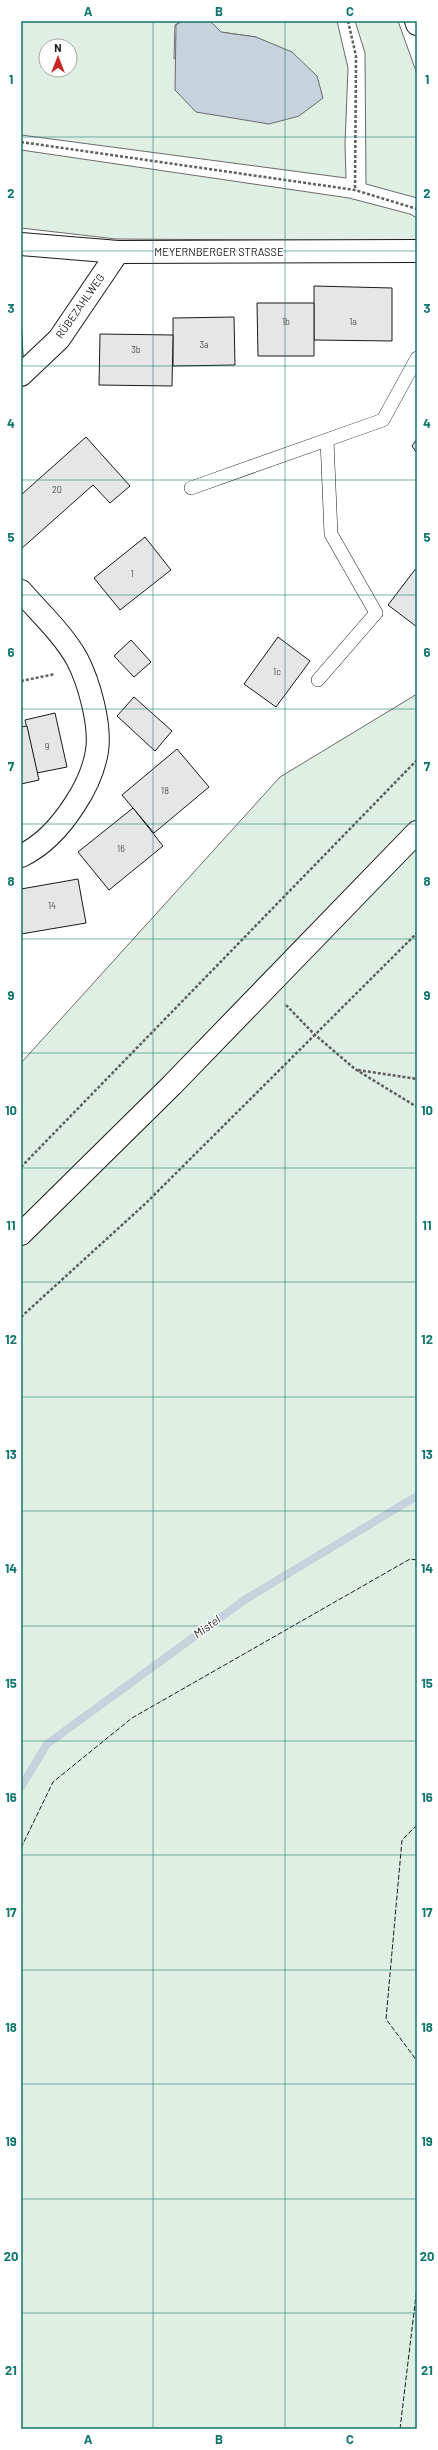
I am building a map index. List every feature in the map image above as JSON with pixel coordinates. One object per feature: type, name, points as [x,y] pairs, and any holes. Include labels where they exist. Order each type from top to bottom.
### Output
[{"type":"street","name":"MEYERNBERGER STRASSE","points":[[21,244],[118,252],[417,251]]},
{"type":"street","name":"RÜBEZAHLWEG","points":[[21,375],[58,339],[118,252]]},
{"type":"street","points":[[21,591],[60,635],[81,669],[91,693],[96,728],[97,750],[90,775],[66,818],[47,840],[21,856]]},
{"type":"street","points":[[21,1234],[172,1085],[417,832]]},
{"type":"lane","points":[[191,488],[383,420],[417,358]]},
{"type":"lane","points":[[318,680],[376,613],[331,534],[327,440]]},
{"type":"path","points":[[348,21],[356,56],[355,190]]},
{"type":"path","points":[[21,142],[355,190],[417,210]]},
{"type":"path","points":[[21,681],[81,669]]},
{"type":"path","points":[[21,1167],[417,760]]},
{"type":"path","points":[[21,1317],[145,1204],[417,933]]},
{"type":"path","points":[[268,986],[314,1034],[355,1069],[417,1107]]},
{"type":"path","points":[[355,1069],[417,1079]]},
{"type":"green space","points":[[21,21],[182,21],[175,25],[174,59],[256,37],[220,32],[210,21],[337,21],[348,68],[345,144],[346,178],[21,135]]},
{"type":"green space","points":[[355,21],[398,21],[417,74],[417,198],[366,184],[365,53]]},
{"type":"green space","points":[[21,150],[349,198],[410,214],[417,218],[417,241],[116,239],[21,228]]},
{"type":"green space","points":[[417,694],[417,2429],[21,2429],[21,1063],[280,777]]},
{"type":"shaded area","points":[[182,21],[210,21],[221,32],[256,37],[292,52],[317,76],[323,98],[299,116],[269,124],[196,112],[175,90],[176,25]]},
{"type":"building","points":[[314,286],[392,288],[392,341],[314,340]]},
{"type":"building","points":[[257,303],[314,303],[314,356],[258,356]]},
{"type":"building","points":[[21,317],[23,356],[21,356]]},
{"type":"building","points":[[234,317],[235,365],[173,366],[173,318]]},
{"type":"building","points":[[100,334],[173,335],[172,386],[99,385]]},
{"type":"building","points":[[86,437],[130,486],[110,503],[93,485],[21,549],[21,495]]},
{"type":"building","points":[[417,439],[417,453],[412,446]]},
{"type":"building","points":[[145,537],[171,570],[120,610],[94,578]]},
{"type":"building","points":[[417,567],[417,627],[388,605]]},
{"type":"building","points":[[278,637],[310,661],[276,707],[244,684]]},
{"type":"building","points":[[131,640],[151,662],[134,677],[114,656]]},
{"type":"building","points":[[134,697],[172,731],[155,751],[117,716]]},
{"type":"building","points":[[55,713],[67,767],[37,773],[25,720]]},
{"type":"building","points":[[27,726],[39,780],[21,784],[21,727]]},
{"type":"building","points":[[177,749],[209,787],[154,833],[122,795]]},
{"type":"building","points":[[133,808],[163,846],[109,890],[78,852]]},
{"type":"building","points":[[78,879],[86,923],[21,934],[21,889]]},
{"type":"waterway","name":"Mistel","points":[[21,1787],[47,1744],[246,1599],[417,1496]]},
{"type":"fence","points":[[21,1848],[53,1782],[132,1718],[410,1559],[417,1560]]},
{"type":"fence","points":[[417,1825],[402,1840],[386,2019],[417,2061]]},
{"type":"fence","points":[[400,2429],[417,2287]]}]
